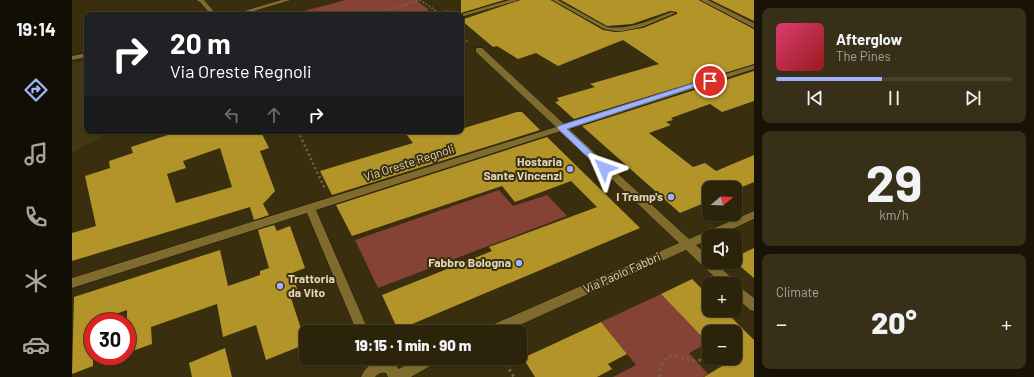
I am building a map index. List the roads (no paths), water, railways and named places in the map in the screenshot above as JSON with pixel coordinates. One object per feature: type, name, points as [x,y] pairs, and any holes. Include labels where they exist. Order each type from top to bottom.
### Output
[{"type":"street","points":[[245,12],[288,0]]},
{"type":"street","points":[[464,15],[516,0]]},
{"type":"street","points":[[703,0],[754,26]]},
{"type":"street","points":[[479,50],[722,277]]},
{"type":"street","points":[[72,58],[84,55]]},
{"type":"street","name":"Via Oreste Regnoli","points":[[72,283],[332,202],[754,67]]},
{"type":"street","points":[[310,208],[360,325]]},
{"type":"street","name":"Via Paolo Fabbri","points":[[506,325],[754,215]]},
{"type":"street","points":[[742,295],[754,306]]},
{"type":"street","points":[[368,377],[374,365]]},
{"type":"street","points":[[384,365],[396,375],[417,365]]},
{"type":"lane","points":[[198,0],[202,1],[211,12]]},
{"type":"lane","points":[[554,0],[611,29],[630,29],[673,13]]},
{"type":"place","name":"Hostaria Sante Vincenzi","points":[[570,169]]},
{"type":"place","name":"I Tramp's","points":[[671,197]]},
{"type":"place","name":"Fabbro Bologna","points":[[519,263]]},
{"type":"place","name":"Trattoria da Vito","points":[[280,286]]}]
